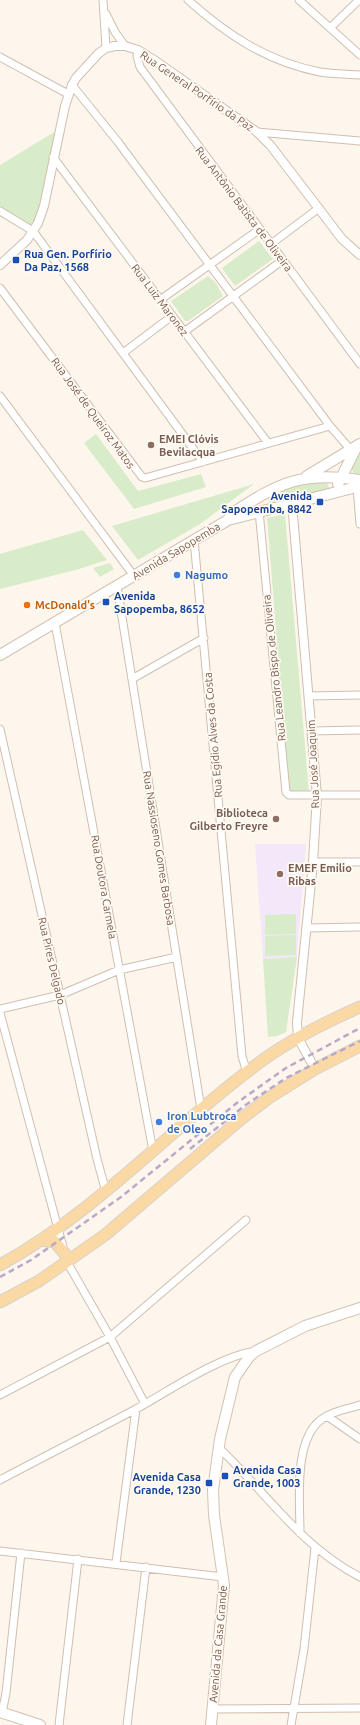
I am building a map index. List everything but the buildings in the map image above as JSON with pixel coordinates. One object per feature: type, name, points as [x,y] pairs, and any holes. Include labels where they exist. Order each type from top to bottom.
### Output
[{"type":"main road","points":[[304,478],[356,446]]},
{"type":"main road","points":[[324,495],[331,491],[341,479],[356,446]]},
{"type":"main road","name":"Avenida Sapopemba","points":[[228,520],[233,514],[272,488],[304,478],[324,476],[359,484]]},
{"type":"main road","name":"Avenida Sapopemba","points":[[0,655],[228,520],[324,495],[359,484]]},
{"type":"main road","points":[[263,510],[264,501],[272,488]]},
{"type":"main road","points":[[0,1265],[58,1229],[106,1192],[201,1109],[246,1073],[298,1038],[360,1006]]},
{"type":"main road","points":[[0,1302],[39,1281],[66,1258],[105,1235],[241,1119],[270,1097],[316,1068],[360,1046]]},
{"type":"main road","points":[[41,1240],[55,1242],[66,1258]]},
{"type":"main road","name":"Avenida da Casa Grande","points":[[211,1725],[224,1602],[223,1577],[214,1515],[213,1490],[218,1447],[235,1377],[249,1357],[256,1351],[305,1326],[358,1311]]},
{"type":"main road","points":[[1,1712],[28,1723],[40,1725]]},
{"type":"street","points":[[0,265],[27,240],[38,223],[44,206],[53,157],[68,94],[72,85],[92,60],[106,48],[105,12],[103,0]]},
{"type":"street","points":[[188,0],[222,29],[268,56],[321,72],[360,75]]},
{"type":"street","points":[[299,0],[360,55]]},
{"type":"street","points":[[330,28],[359,0]]},
{"type":"street","points":[[105,12],[115,32],[125,46]]},
{"type":"street","name":"Rua General Porfírio da Paz","points":[[106,48],[125,46],[138,50],[256,132],[271,146],[342,239],[360,255]]},
{"type":"street","name":"Rua Antônio Batista de Oliveira","points":[[138,50],[137,56],[140,67],[360,364]]},
{"type":"street","points":[[0,56],[68,94]]},
{"type":"street","points":[[72,85],[118,142],[330,426],[356,446]]},
{"type":"street","points":[[256,132],[360,141]]},
{"type":"street","name":"Rua Luiz Maronez","points":[[53,157],[268,443]]},
{"type":"street","points":[[271,244],[319,208]]},
{"type":"street","points":[[0,211],[33,231],[203,462]]},
{"type":"street","points":[[160,300],[260,230]]},
{"type":"street","points":[[184,332],[283,260]]},
{"type":"street","name":"Rua José de Queiroz Matos","points":[[0,288],[139,475],[146,478],[330,426]]},
{"type":"street","points":[[123,353],[172,316]]},
{"type":"street","points":[[0,396],[134,576]]},
{"type":"street","points":[[359,484],[360,524]]},
{"type":"street","name":"Rua José Joaquim","points":[[292,503],[318,796],[297,1022],[298,1038],[316,1068]]},
{"type":"street","name":"Rua Leandro Bispo de Oliveira","points":[[263,510],[286,792],[289,795],[318,796]]},
{"type":"street","name":"Rua Egídio Alves da Costa","points":[[194,540],[242,1056],[246,1073]]},
{"type":"street","name":"Rua Nassioseno Gomes Barbosa","points":[[117,586],[201,1109]]},
{"type":"street","name":"Rua Doutora Carmela","points":[[55,623],[153,1151]]},
{"type":"street","points":[[132,679],[204,638]]},
{"type":"street","points":[[309,696],[360,695]]},
{"type":"street","name":"Rua Pires Delgado","points":[[0,729],[97,1159],[106,1192]]},
{"type":"street","points":[[312,731],[360,730]]},
{"type":"street","points":[[318,796],[360,796]]},
{"type":"street","points":[[313,862],[360,862]]},
{"type":"street","points":[[306,928],[360,927]]},
{"type":"street","points":[[0,1009],[60,995],[119,970],[177,957]]},
{"type":"street","points":[[0,1013],[66,1258],[145,1404]]},
{"type":"street","points":[[0,1395],[110,1337],[246,1220]]},
{"type":"street","points":[[0,1480],[136,1409],[227,1359],[244,1353],[256,1351]]},
{"type":"street","points":[[300,1533],[301,1461],[303,1451],[312,1430],[322,1419],[327,1416],[360,1405]]},
{"type":"street","points":[[116,1563],[136,1409]]},
{"type":"street","points":[[327,1416],[360,1439]]},
{"type":"street","points":[[218,1447],[315,1548],[344,1569],[360,1577]]},
{"type":"street","points":[[291,1725],[304,1649],[315,1548]]},
{"type":"street","points":[[0,1550],[223,1577]]},
{"type":"street","points":[[1,1712],[6,1693],[21,1552]]},
{"type":"street","points":[[59,1725],[78,1559]]},
{"type":"street","points":[[127,1725],[146,1567]]},
{"type":"street","points":[[213,1709],[360,1708]]},
{"type":"shaded area","name":"EMEF Emilio Ribas","points":[[255,844],[306,844],[297,957],[263,959]]},
{"type":"green space","points":[[59,129],[33,231],[0,212],[0,165]]},
{"type":"green space","points":[[259,241],[273,259],[235,286],[222,268]]},
{"type":"green space","points":[[208,276],[216,283],[223,296],[188,321],[185,321],[171,301]]},
{"type":"green space","points":[[96,434],[138,491],[201,474],[206,487],[134,509],[84,443]]},
{"type":"green space","points":[[360,451],[360,476],[354,474],[351,468]]},
{"type":"green space","points":[[323,482],[328,484],[329,488],[323,493],[277,505],[270,504],[268,500],[270,495],[297,484]]},
{"type":"green space","points":[[254,484],[200,524],[138,560],[112,526]]},
{"type":"green space","points":[[285,514],[309,792],[290,792],[289,790],[267,518]]},
{"type":"green space","points":[[83,530],[107,560],[79,569],[0,589],[0,554]]},
{"type":"green space","points":[[110,563],[114,569],[100,577],[93,568]]},
{"type":"green space","points":[[296,914],[296,934],[265,935],[265,915]]},
{"type":"green space","points":[[296,935],[296,955],[265,956],[265,936]]},
{"type":"green space","points":[[297,957],[286,1032],[277,1036],[268,1037],[263,959]]},
{"type":"railway","points":[[0,1277],[31,1260],[121,1197],[238,1102],[286,1068],[360,1028]]},
{"type":"railway","points":[[190,1149],[247,1104],[286,1078],[360,1041]]},
{"type":"place","name":"Rua Gen. Porfírio Da Paz, 1568","points":[[16,260]]},
{"type":"place","name":"EMEI Clóvis Bevilacqua","points":[[151,445]]},
{"type":"place","name":"Avenida Sapopemba, 8842","points":[[320,502]]},
{"type":"place","name":"Nagumo","points":[[177,575]]},
{"type":"place","name":"Avenida Sapopemba, 8652","points":[[106,602]]},
{"type":"place","name":"McDonald's","points":[[27,605]]},
{"type":"place","name":"Biblioteca Gilberto Freyre","points":[[276,819]]},
{"type":"place","name":"EMEF Emilio Ribas","points":[[280,874]]},
{"type":"place","name":"Iron Lubtroca de Oleo","points":[[159,1122]]},
{"type":"place","name":"Avenida Casa Grande, 1003","points":[[225,1476]]},
{"type":"place","name":"Avenida Casa Grande, 1230","points":[[209,1483]]}]
